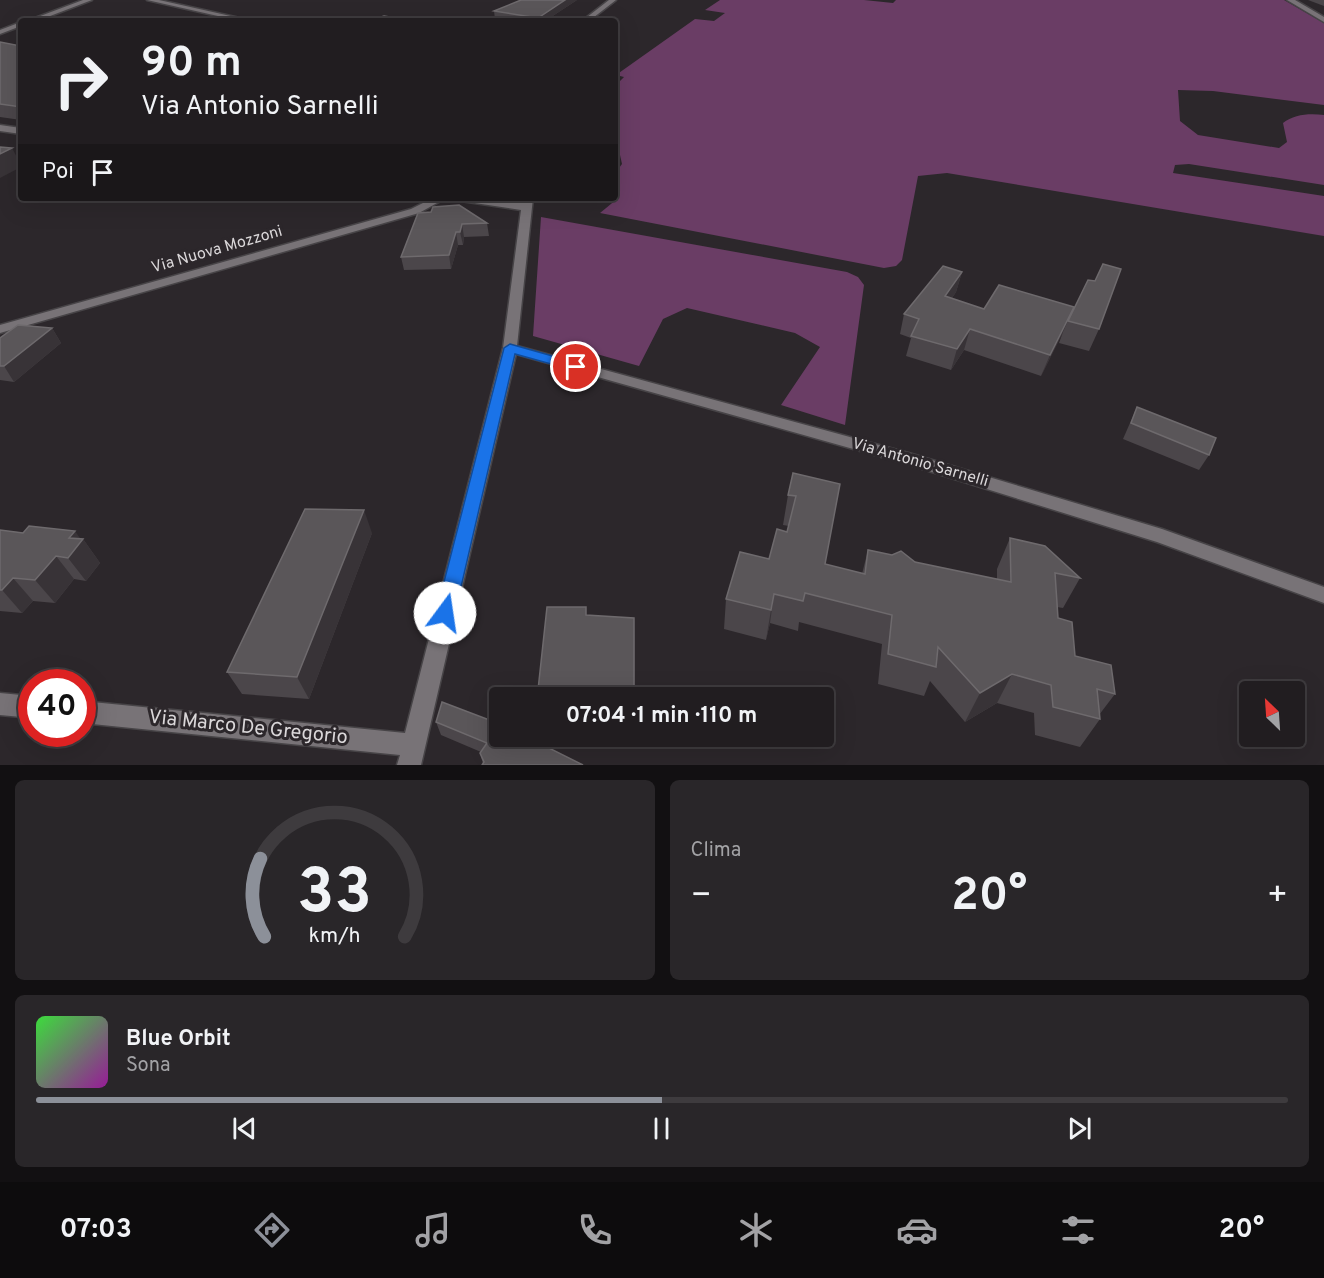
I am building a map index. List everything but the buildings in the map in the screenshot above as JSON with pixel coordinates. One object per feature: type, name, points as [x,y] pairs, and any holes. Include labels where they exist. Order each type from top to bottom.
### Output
[{"type":"street","points":[[38,18],[89,0]]},
{"type":"street","points":[[150,0],[236,18]]},
{"type":"street","points":[[589,18],[613,0]]},
{"type":"street","points":[[1290,0],[1324,20]]},
{"type":"street","points":[[0,32],[18,25]]},
{"type":"street","points":[[0,128],[18,131]]},
{"type":"street","name":"Via Nuova Mozzoni","points":[[0,328],[415,211],[435,201]]},
{"type":"street","points":[[411,755],[510,348],[527,203],[501,201]]},
{"type":"street","name":"Via Antonio Sarnelli","points":[[510,348],[906,458],[1162,536],[1324,595]]},
{"type":"street","points":[[0,704],[18,706]]},
{"type":"street","name":"Via Marco De Gregorio","points":[[96,714],[411,755]]},
{"type":"shaded area","points":[[720,0],[864,0],[893,3],[896,0],[1284,0],[1324,23],[1324,105],[1213,91],[1178,90],[1180,121],[1198,135],[1279,148],[1287,142],[1283,123],[1302,115],[1324,115],[1324,185],[1189,164],[1175,165],[1173,173],[1324,196],[1324,236],[947,173],[918,176],[902,260],[896,266],[884,268],[600,213],[615,201],[618,201],[620,193],[618,170],[622,164],[618,154],[618,83],[624,77],[618,74],[695,19],[714,21],[725,13],[705,10]]},
{"type":"shaded area","points":[[541,217],[847,272],[858,277],[864,285],[845,425],[781,405],[820,347],[795,333],[687,308],[663,319],[639,366],[533,336]]},
{"type":"route","points":[[445,613],[510,348],[576,367]]}]
